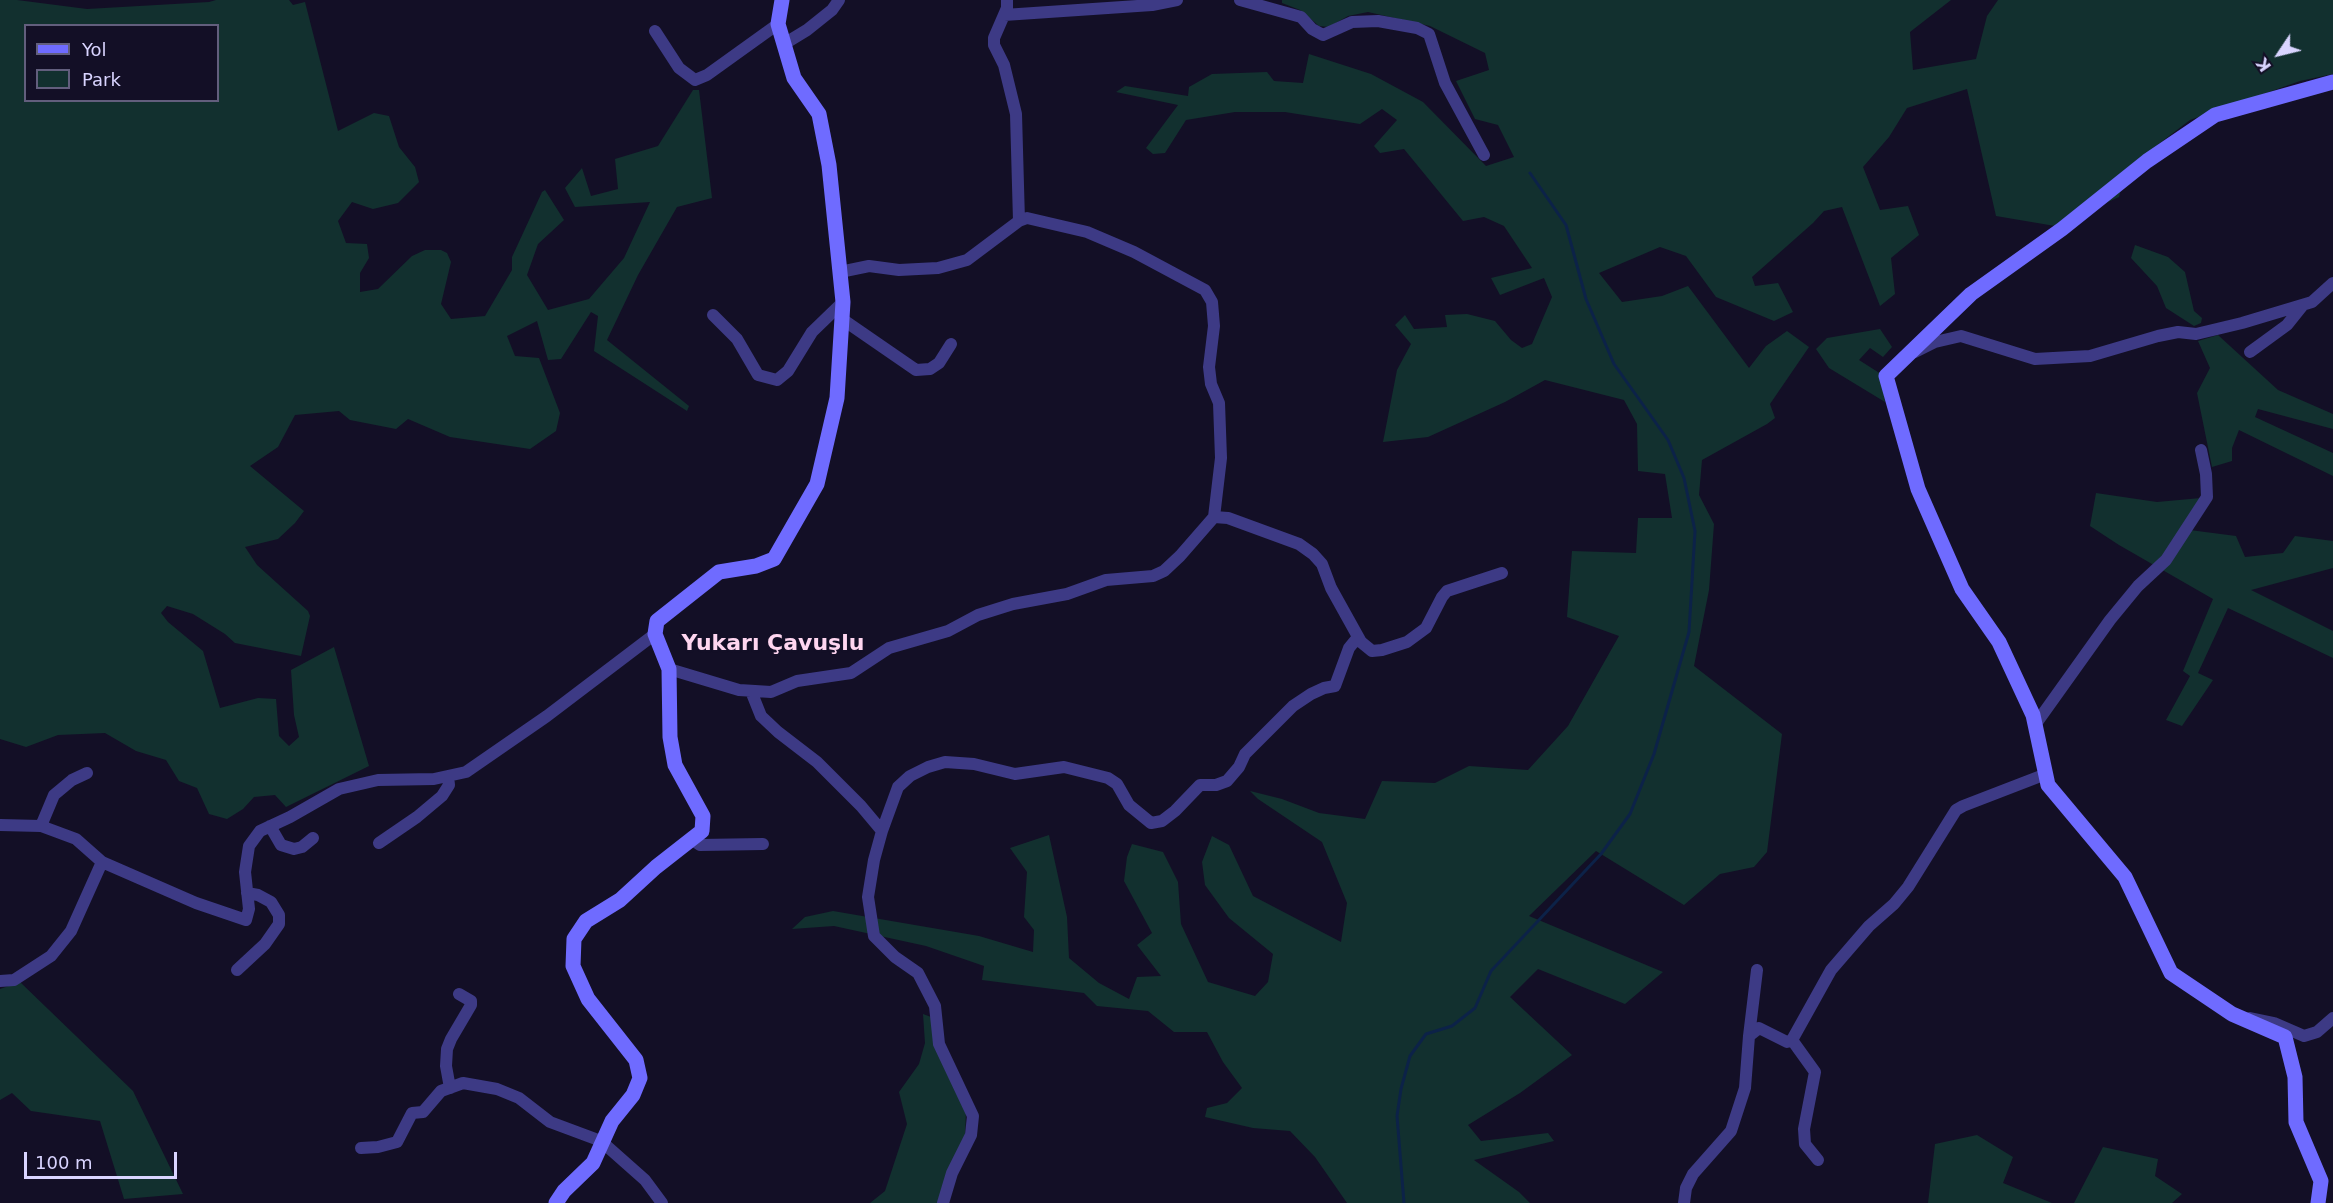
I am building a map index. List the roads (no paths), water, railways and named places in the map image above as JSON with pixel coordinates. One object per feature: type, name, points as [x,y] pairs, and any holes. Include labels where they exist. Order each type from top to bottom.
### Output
[{"type":"street","points":[[556,1203],[564,1191],[593,1163],[612,1121],[633,1095],[640,1078],[636,1060],[588,999],[573,966],[574,939],[586,921],[620,900],[656,867],[702,831],[703,816],[675,765],[670,737],[669,669],[655,634],[657,621],[719,572],[756,566],[774,558],[817,483],[837,398],[843,302],[829,165],[819,114],[794,78],[778,24],[782,0]]},
{"type":"street","points":[[784,44],[807,30],[832,10],[839,0]]},
{"type":"street","points":[[1007,0],[1004,15],[994,38],[994,45],[1004,65],[1017,114],[1018,221]]},
{"type":"street","points":[[1004,15],[1152,5],[1177,0]]},
{"type":"street","points":[[1240,0],[1301,17],[1312,29],[1323,35],[1352,22],[1378,21],[1417,28],[1429,34],[1445,83],[1484,155]]},
{"type":"street","points":[[655,31],[679,68],[695,80],[707,75],[778,24]]},
{"type":"street","points":[[2318,1203],[2321,1181],[2296,1122],[2295,1077],[2285,1037],[2240,1018],[2171,973],[2125,877],[2048,785],[2033,715],[1999,642],[1962,589],[1918,489],[1886,376],[1971,294],[2062,229],[2147,160],[2215,115],[2333,82]]},
{"type":"street","points":[[669,669],[739,690],[771,692],[796,681],[851,673],[889,648],[948,631],[978,615],[1013,604],[1067,594],[1106,580],[1154,576],[1164,571],[1180,556],[1214,518],[1221,458],[1219,404],[1211,384],[1209,367],[1214,326],[1212,302],[1206,290],[1134,252],[1087,232],[1027,218],[1018,221],[967,260],[938,268],[899,270],[869,266],[840,272]]},
{"type":"street","points":[[1905,358],[1935,342],[1961,336],[2035,359],[2090,356],[2158,336],[2178,332],[2196,334],[2312,303],[2333,283]]},
{"type":"street","points":[[712,315],[736,339],[758,375],[777,380],[788,371],[812,332],[843,302]]},
{"type":"street","points":[[2250,352],[2287,326],[2303,305]]},
{"type":"street","points":[[842,319],[916,370],[930,369],[939,363],[951,344]]},
{"type":"street","points":[[2035,725],[2110,620],[2138,586],[2166,560],[2207,497],[2206,474],[2201,450]]},
{"type":"street","points":[[1214,518],[1228,518],[1299,544],[1313,554],[1322,564],[1331,588],[1358,638],[1372,651],[1407,642],[1426,628],[1447,591],[1502,573]]},
{"type":"street","points":[[0,825],[41,826],[76,839],[102,862],[234,918],[246,920],[249,909],[245,872],[249,846],[260,831],[339,789],[378,780],[434,779],[466,772],[547,716],[655,634]]},
{"type":"street","points":[[944,1203],[952,1173],[971,1135],[973,1116],[939,1044],[935,1006],[918,973],[896,957],[874,936],[868,897],[874,860],[898,787],[910,776],[945,762],[974,764],[1015,774],[1064,767],[1108,778],[1117,784],[1121,795],[1129,805],[1151,823],[1162,821],[1200,785],[1216,785],[1227,781],[1245,754],[1293,706],[1311,694],[1335,686],[1349,648],[1358,638]]},
{"type":"street","points":[[751,691],[761,716],[817,762],[861,806],[882,831]]},
{"type":"street","points":[[41,826],[54,795],[72,780],[87,773]]},
{"type":"street","points":[[1749,1036],[1759,1028],[1787,1042],[1792,1040],[1831,970],[1869,926],[1894,904],[1908,887],[1956,810],[2046,774]]},
{"type":"street","points":[[379,843],[417,818],[442,796],[449,785],[448,776]]},
{"type":"street","points":[[270,826],[281,845],[294,849],[302,847],[313,838]]},
{"type":"street","points":[[691,839],[700,845],[763,844]]},
{"type":"street","points":[[0,981],[14,980],[51,956],[72,931],[102,862]]},
{"type":"street","points":[[237,970],[265,944],[279,924],[279,915],[271,902],[258,895],[247,893]]},
{"type":"street","points":[[1684,1203],[1686,1188],[1693,1174],[1731,1131],[1745,1088],[1757,970]]},
{"type":"street","points":[[450,1088],[446,1066],[447,1049],[471,1005],[471,1001],[459,994]]},
{"type":"street","points":[[2240,1018],[2258,1018],[2304,1036],[2317,1032],[2333,1018]]},
{"type":"street","points":[[1792,1040],[1815,1072],[1804,1129],[1805,1144],[1818,1160]]},
{"type":"street","points":[[361,1148],[378,1148],[397,1142],[412,1113],[423,1112],[441,1091],[463,1083],[497,1089],[519,1098],[550,1122],[601,1141],[645,1179],[663,1203]]},
{"type":"waterway","points":[[1404,1203],[1397,1116],[1401,1089],[1410,1056],[1426,1034],[1452,1026],[1475,1008],[1491,971],[1601,854],[1630,814],[1654,754],[1689,632],[1695,531],[1684,478],[1668,440],[1614,364],[1586,299],[1566,225],[1530,173]]},
{"type":"district","name":"Yukarı Çavuşlu","points":[[773,644]]}]
